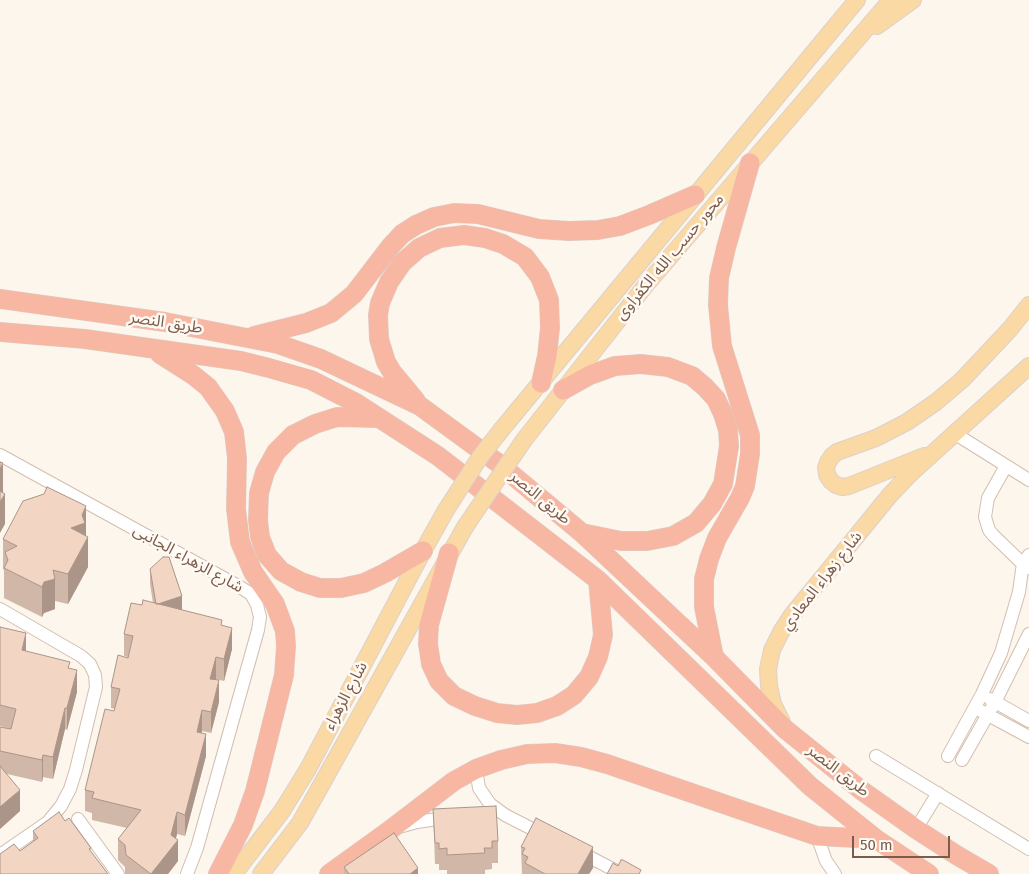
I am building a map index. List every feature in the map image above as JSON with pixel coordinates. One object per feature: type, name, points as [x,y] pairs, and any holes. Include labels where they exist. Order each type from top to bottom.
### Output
[{"type":"highway","points":[[714,657],[704,607],[704,579],[717,538],[745,486],[750,454],[750,435],[722,346],[718,305],[719,278],[750,163]]},
{"type":"highway","points":[[249,338],[279,331],[331,313],[354,294],[402,234],[434,217],[454,213],[478,214],[539,230],[598,230],[620,226],[695,194]]},
{"type":"highway","points":[[420,406],[386,362],[379,339],[378,315],[380,303],[389,282],[402,263],[420,248],[440,238],[464,235],[484,238],[503,244],[525,257],[540,277],[549,300],[550,328],[547,356],[540,383]]},
{"type":"highway","name":"طريق النصر","points":[[0,299],[165,322],[278,344],[321,359],[420,406],[498,463],[582,534],[714,657],[785,729],[861,790],[916,829],[989,874]]},
{"type":"highway","name":"طريق النصر","points":[[0,332],[85,339],[241,361],[311,380],[380,418],[438,456],[598,580],[779,758],[842,813],[876,839],[929,874]]},
{"type":"highway","points":[[152,349],[174,361],[208,387],[225,411],[234,432],[238,458],[236,509],[240,542],[253,572],[275,604],[284,631],[286,653],[284,675],[255,791],[243,825],[218,874]]},
{"type":"highway","points":[[562,390],[590,375],[615,366],[641,364],[668,367],[692,376],[705,387],[716,399],[724,414],[728,430],[730,446],[722,484],[712,504],[696,523],[672,536],[647,541],[621,541],[582,534]]},
{"type":"highway","points":[[380,418],[337,417],[315,424],[293,435],[276,452],[259,493],[258,520],[260,537],[267,555],[281,571],[301,582],[320,588],[341,588],[364,583],[422,551]]},
{"type":"highway","points":[[449,553],[429,625],[428,644],[431,664],[439,682],[454,696],[497,713],[518,715],[537,713],[557,706],[574,695],[590,677],[598,657],[603,635],[598,580]]},
{"type":"highway","points":[[329,874],[454,780],[476,769],[501,760],[528,754],[555,753],[607,764],[817,836],[876,839]]},
{"type":"main road","name":"محور حسب الله الكفراوى","points":[[446,510],[471,470],[502,428],[857,0]]},
{"type":"main road","name":"محور حسب الله الكفراوى","points":[[465,527],[524,440],[657,272],[891,0]]},
{"type":"main road","points":[[855,42],[913,0]]},
{"type":"main road","name":"شارع زهراء المعادي","points":[[932,453],[849,486],[836,485],[827,475],[826,468],[828,462],[837,452],[876,438],[906,422],[936,402],[962,380],[1010,329],[1029,305]]},
{"type":"main road","name":"شارع زهراء المعادي","points":[[785,729],[773,704],[768,686],[768,669],[772,650],[792,615],[890,495],[932,453],[1029,366]]},
{"type":"main road","name":"شارع الزهراء","points":[[234,874],[282,811],[308,769],[422,551],[446,510]]},
{"type":"main road","name":"شارع الزهراء","points":[[261,874],[300,822],[465,527]]},
{"type":"street","points":[[954,433],[1029,480]]},
{"type":"street","name":"شارع الزهراء الجانبى","points":[[0,455],[240,587],[250,594],[257,605],[260,617],[258,630],[197,848],[187,874]]},
{"type":"street","points":[[948,756],[982,694],[1001,653],[1010,628],[1027,563],[992,535],[986,523],[988,498],[1006,466]]},
{"type":"street","points":[[0,609],[81,656],[90,664],[95,675],[96,687],[76,770],[70,789],[61,806],[48,822],[0,855]]},
{"type":"street","points":[[962,760],[995,702],[1029,634]]},
{"type":"street","points":[[982,694],[1029,721]]},
{"type":"street","points":[[974,707],[1029,737]]},
{"type":"street","points":[[876,756],[1029,849]]},
{"type":"street","points":[[476,769],[479,788],[484,796],[490,804],[505,815],[622,874]]},
{"type":"street","points":[[916,829],[938,793]]},
{"type":"street","points":[[481,814],[505,815]]},
{"type":"street","points":[[390,830],[416,822],[463,815]]},
{"type":"street","points":[[78,819],[118,874]]},
{"type":"street","points":[[817,836],[826,861],[835,874]]},
{"type":"building","points":[[47,487],[86,506],[82,515],[85,523],[71,528],[88,537],[68,574],[53,570],[55,579],[44,582],[42,587],[4,568],[8,560],[5,552],[17,546],[3,539],[23,501],[44,494]]},
{"type":"building","points":[[0,491],[5,494],[0,502]]},
{"type":"building","points":[[163,557],[169,557],[182,596],[156,604],[150,569]]},
{"type":"building","points":[[143,600],[222,620],[221,625],[232,628],[224,659],[216,657],[210,679],[219,680],[211,712],[202,710],[197,732],[206,734],[185,815],[177,812],[171,835],[178,840],[151,874],[126,855],[125,845],[118,839],[141,810],[92,798],[94,792],[85,790],[105,709],[114,711],[120,689],[111,687],[118,655],[128,658],[133,636],[124,634],[131,603],[142,605]]},
{"type":"building","points":[[0,627],[26,633],[22,650],[70,662],[68,668],[77,670],[53,757],[43,755],[42,760],[0,751],[0,727],[11,729],[16,709],[0,705]]},
{"type":"building","points":[[0,766],[20,790],[0,807]]},
{"type":"building","points":[[496,806],[498,841],[492,841],[492,848],[484,848],[485,853],[447,855],[447,848],[439,849],[439,843],[435,843],[433,809]]},
{"type":"building","points":[[59,812],[65,821],[69,818],[108,874],[0,874],[0,854],[14,844],[20,851],[38,838],[33,831]]},
{"type":"building","points":[[536,818],[593,847],[578,874],[545,874],[525,863],[528,857],[522,854],[525,848],[521,847]]},
{"type":"building","points":[[394,833],[418,868],[410,874],[349,874],[344,867]]},
{"type":"building","points":[[621,860],[641,870],[639,874],[607,874],[613,863],[618,866]]}]
